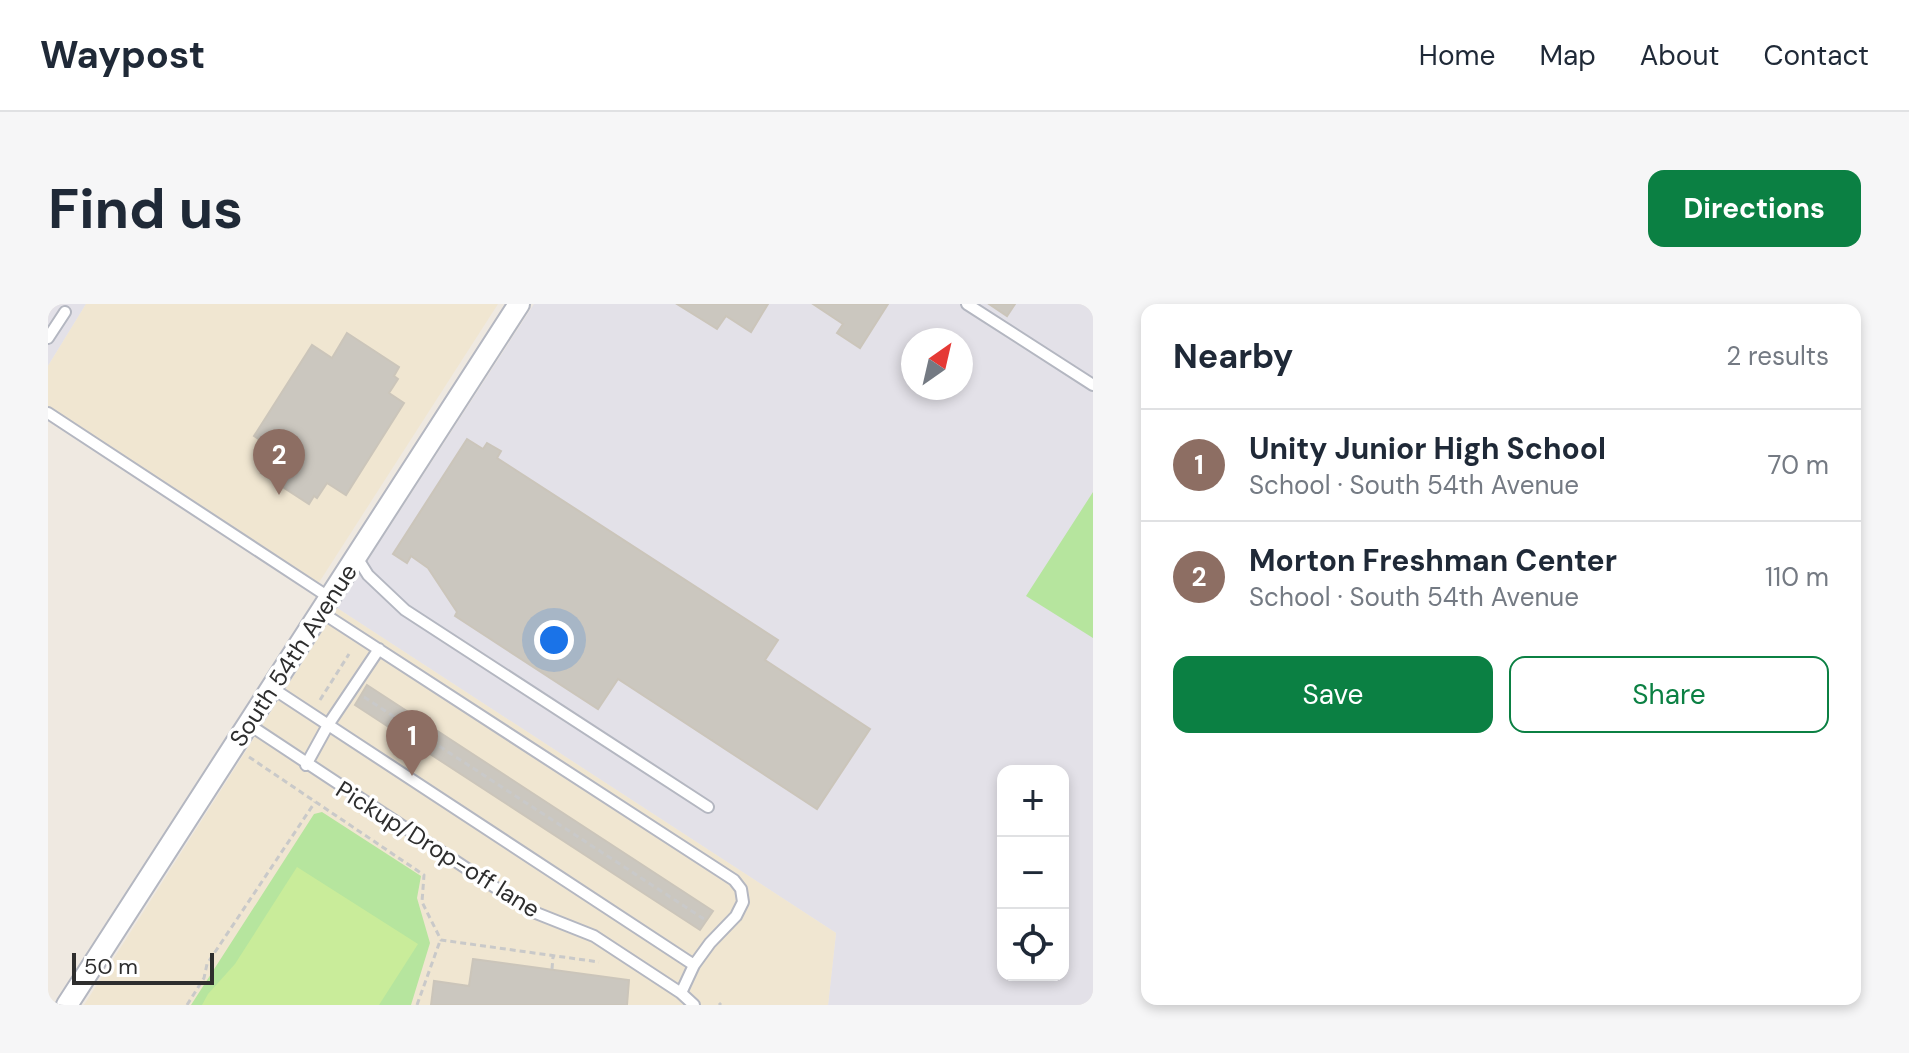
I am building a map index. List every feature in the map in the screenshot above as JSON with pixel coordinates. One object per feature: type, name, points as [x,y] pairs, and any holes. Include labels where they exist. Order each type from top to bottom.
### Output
[{"type":"street","name":"South 54th Avenue","points":[[67,1005],[519,304]]},
{"type":"lane","points":[[967,304],[1093,385]]},
{"type":"lane","points":[[48,338],[65,312]]},
{"type":"lane","points":[[48,413],[325,605],[379,649],[734,880],[741,889],[743,902],[736,916],[694,965],[681,993]]},
{"type":"lane","points":[[356,556],[368,575],[405,610],[708,807]]},
{"type":"lane","points":[[306,765],[328,725],[379,649]]},
{"type":"lane","points":[[272,688],[694,965]]},
{"type":"lane","name":"Pickup/Drop-off lane","points":[[248,724],[531,911],[594,936],[681,993],[694,1005]]},
{"type":"path","points":[[320,700],[349,654]]},
{"type":"path","points":[[334,678],[707,921]]},
{"type":"path","points":[[248,756],[424,875],[422,902],[441,940],[417,1005]]},
{"type":"path","points":[[187,1005],[204,978],[207,964],[315,802]]},
{"type":"path","points":[[441,940],[599,962]]},
{"type":"path","points":[[552,969],[553,956]]},
{"type":"shaded area","points":[[48,304],[86,304],[48,366]]},
{"type":"shaded area","points":[[86,304],[498,304],[318,584],[48,406],[48,366]]},
{"type":"shaded area","points":[[534,304],[1093,304],[1093,1005],[828,1005],[836,933],[337,608]]},
{"type":"shaded area","points":[[337,608],[836,933],[828,1005],[84,1005]]},
{"type":"green space","points":[[1093,492],[1093,638],[1026,596]]},
{"type":"green space","points":[[322,812],[421,876],[417,898],[430,943],[411,1005],[191,1005],[314,814]]},
{"type":"green space","points":[[297,867],[418,944],[379,1005],[202,1005],[235,964]]},
{"type":"building","points":[[677,304],[768,304],[751,332],[726,316],[717,329]]},
{"type":"building","points":[[813,304],[888,304],[860,348],[837,333],[843,324]]},
{"type":"building","points":[[989,304],[1015,304],[1007,316]]},
{"type":"building","points":[[347,333],[399,367],[394,376],[398,379],[389,393],[404,403],[346,495],[327,483],[309,504],[261,473],[276,450],[254,436],[312,345],[332,358]]},
{"type":"building","points":[[467,439],[483,449],[487,443],[501,451],[497,458],[778,640],[765,660],[870,729],[817,809],[618,679],[598,709],[455,616],[457,612],[428,568],[411,556],[407,563],[393,554]]},
{"type":"building","points":[[367,685],[713,911],[700,930],[355,705]]},
{"type":"building","points":[[473,959],[629,980],[627,1005],[431,1005],[434,981],[469,986]]},
{"type":"place","name":"Morton Freshman Center","points":[[279,495]]},
{"type":"place","name":"Unity Junior High School","points":[[412,776]]}]
